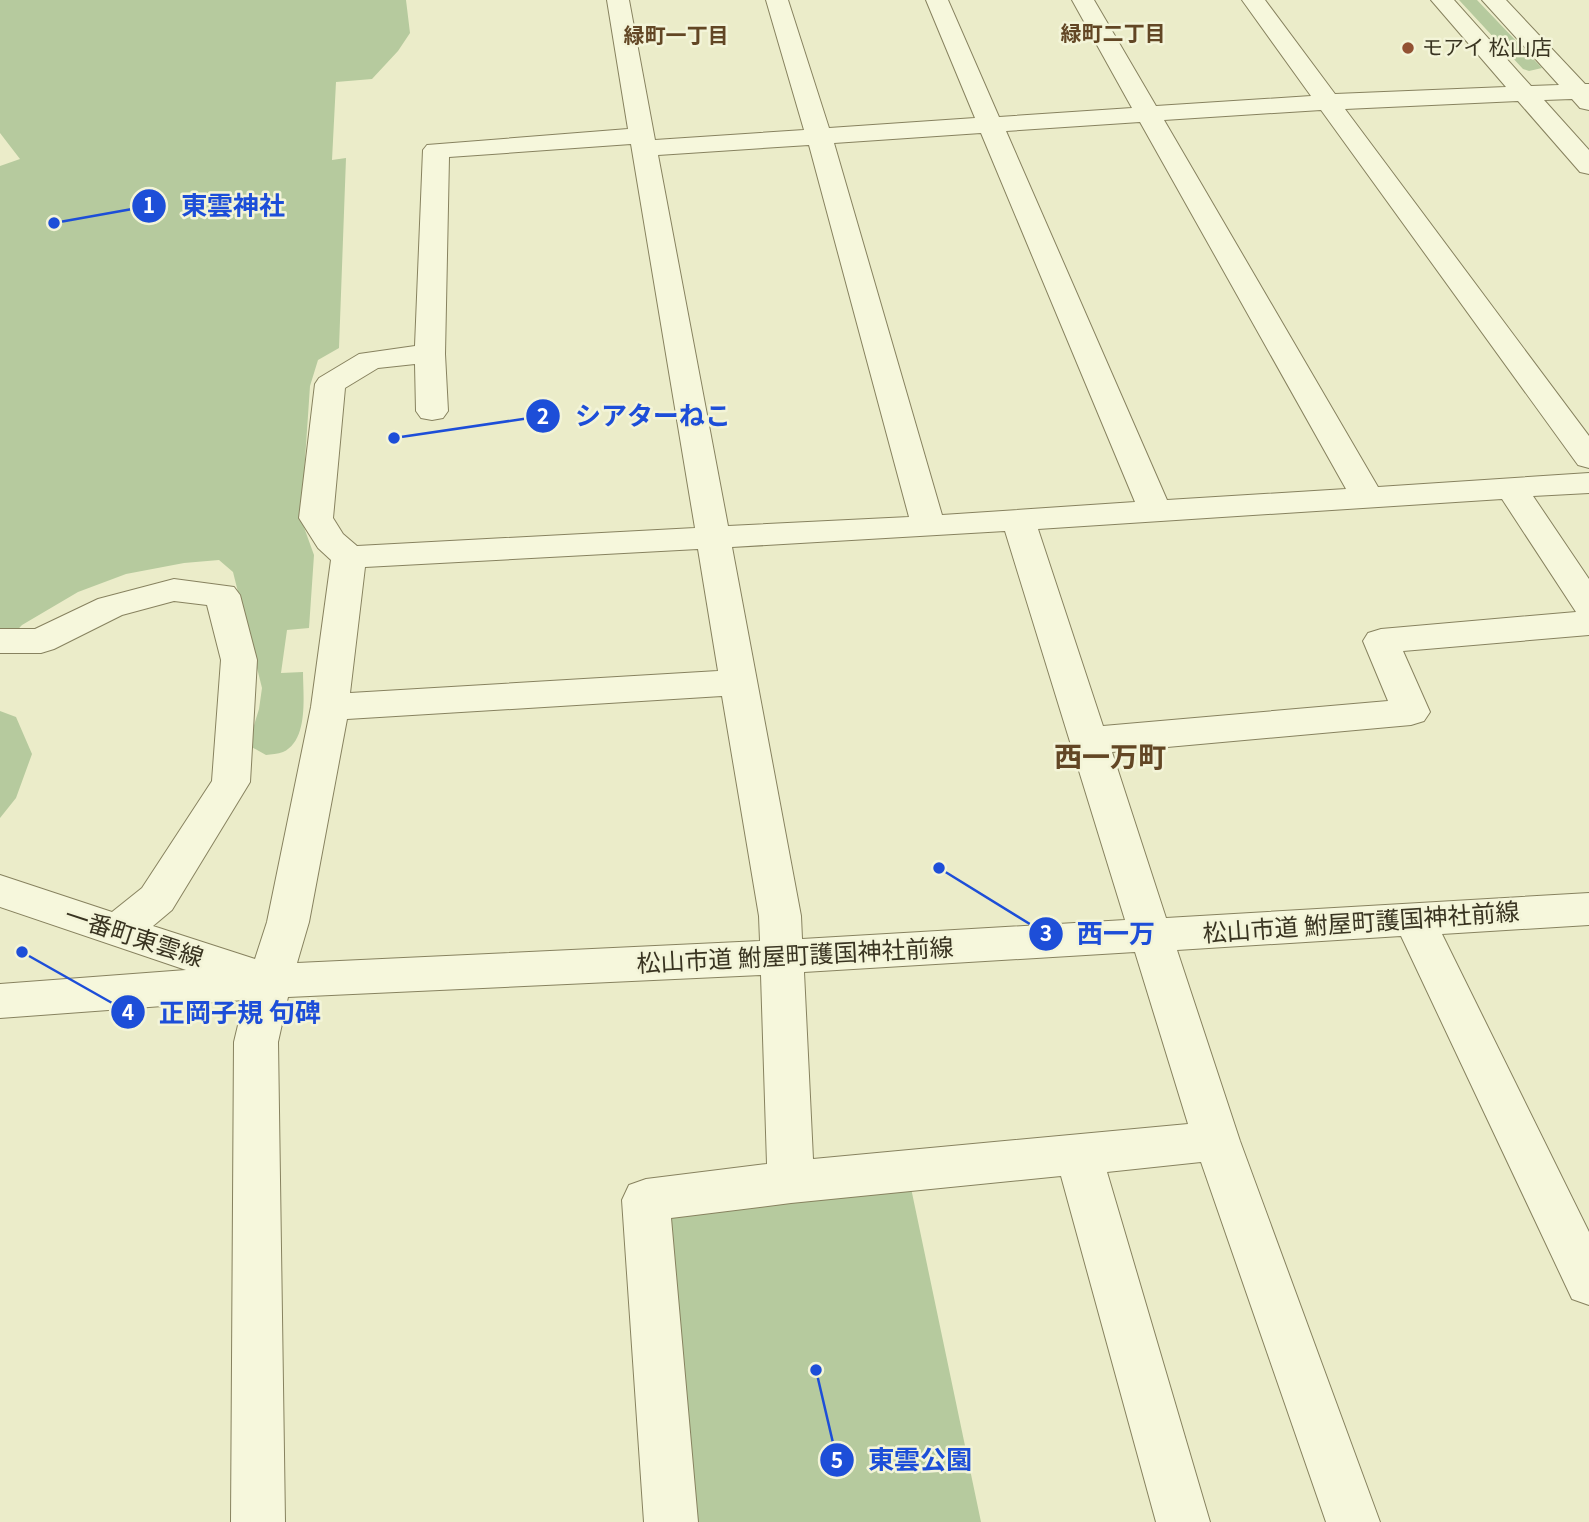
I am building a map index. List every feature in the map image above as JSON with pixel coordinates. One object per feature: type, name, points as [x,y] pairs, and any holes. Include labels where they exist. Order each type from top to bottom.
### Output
[{"type":"street","points":[[618,0],[780,916],[792,1182]]},
{"type":"street","points":[[777,0],[819,135],[928,526]]},
{"type":"street","points":[[937,0],[1155,511]]},
{"type":"street","points":[[1083,0],[1367,498]]},
{"type":"street","points":[[1253,0],[1589,458]]},
{"type":"street","points":[[1442,0],[1589,166]]},
{"type":"street","points":[[1493,0],[1586,95]]},
{"type":"street","points":[[432,411],[430,354],[436,150],[819,135],[1328,102],[1525,93],[1586,95]]},
{"type":"street","points":[[430,354],[370,360],[330,384],[316,518],[330,541],[349,557],[928,526],[1589,483]]},
{"type":"street","points":[[1511,488],[1589,605]]},
{"type":"street","points":[[1018,520],[1217,1141],[1353,1522]]},
{"type":"street","points":[[258,1522],[256,1042],[270,981],[288,922],[330,707],[349,557]]},
{"type":"street","points":[[0,641],[41,641],[110,607],[174,590],[222,595],[239,660],[231,782],[157,899],[116,932]]},
{"type":"street","points":[[1088,741],[1411,712],[1381,641],[1589,623]]},
{"type":"street","points":[[330,707],[740,682]]},
{"type":"street","name":"一番町東雲線","points":[[0,891],[116,932],[270,981]]},
{"type":"street","name":"松山市道 鮒屋町護国神社前線","points":[[0,1001],[270,981],[780,957],[1589,908]]},
{"type":"street","points":[[1414,920],[1589,1283]]},
{"type":"street","points":[[671,1522],[646,1200],[792,1182],[1217,1141]]},
{"type":"street","points":[[1078,1154],[1183,1522]]},
{"type":"green space","points":[[0,0],[406,0],[410,33],[398,51],[372,79],[336,82],[332,160],[346,158],[339,348],[318,360],[310,386],[301,519],[314,555],[309,628],[287,630],[281,673],[303,672],[304,704],[297,738],[283,752],[266,755],[248,745],[262,688],[233,572],[219,560],[184,563],[126,574],[78,592],[22,625],[0,648],[0,166],[20,159],[0,133]]},
{"type":"green space","points":[[1459,0],[1477,0],[1542,68],[1529,71],[1523,69]]},
{"type":"green space","points":[[0,711],[16,717],[32,754],[16,798],[0,818]]},
{"type":"green space","points":[[911,1188],[981,1522],[694,1522],[670,1217]]},
{"type":"place","name":"モアイ 松山店","points":[[1408,48]]},
{"type":"place","name":"東雲神社","points":[[54,223]]},
{"type":"place","name":"シアターねこ","points":[[394,438]]},
{"type":"place","name":"西一万","points":[[939,868]]},
{"type":"place","name":"正岡子規 句碑","points":[[22,952]]},
{"type":"place","name":"東雲公園","points":[[816,1370]]},
{"type":"district","name":"緑町二丁目","points":[[1113,34]]},
{"type":"district","name":"緑町一丁目","points":[[676,36]]},
{"type":"district","name":"西一万町","points":[[1110,757]]}]
